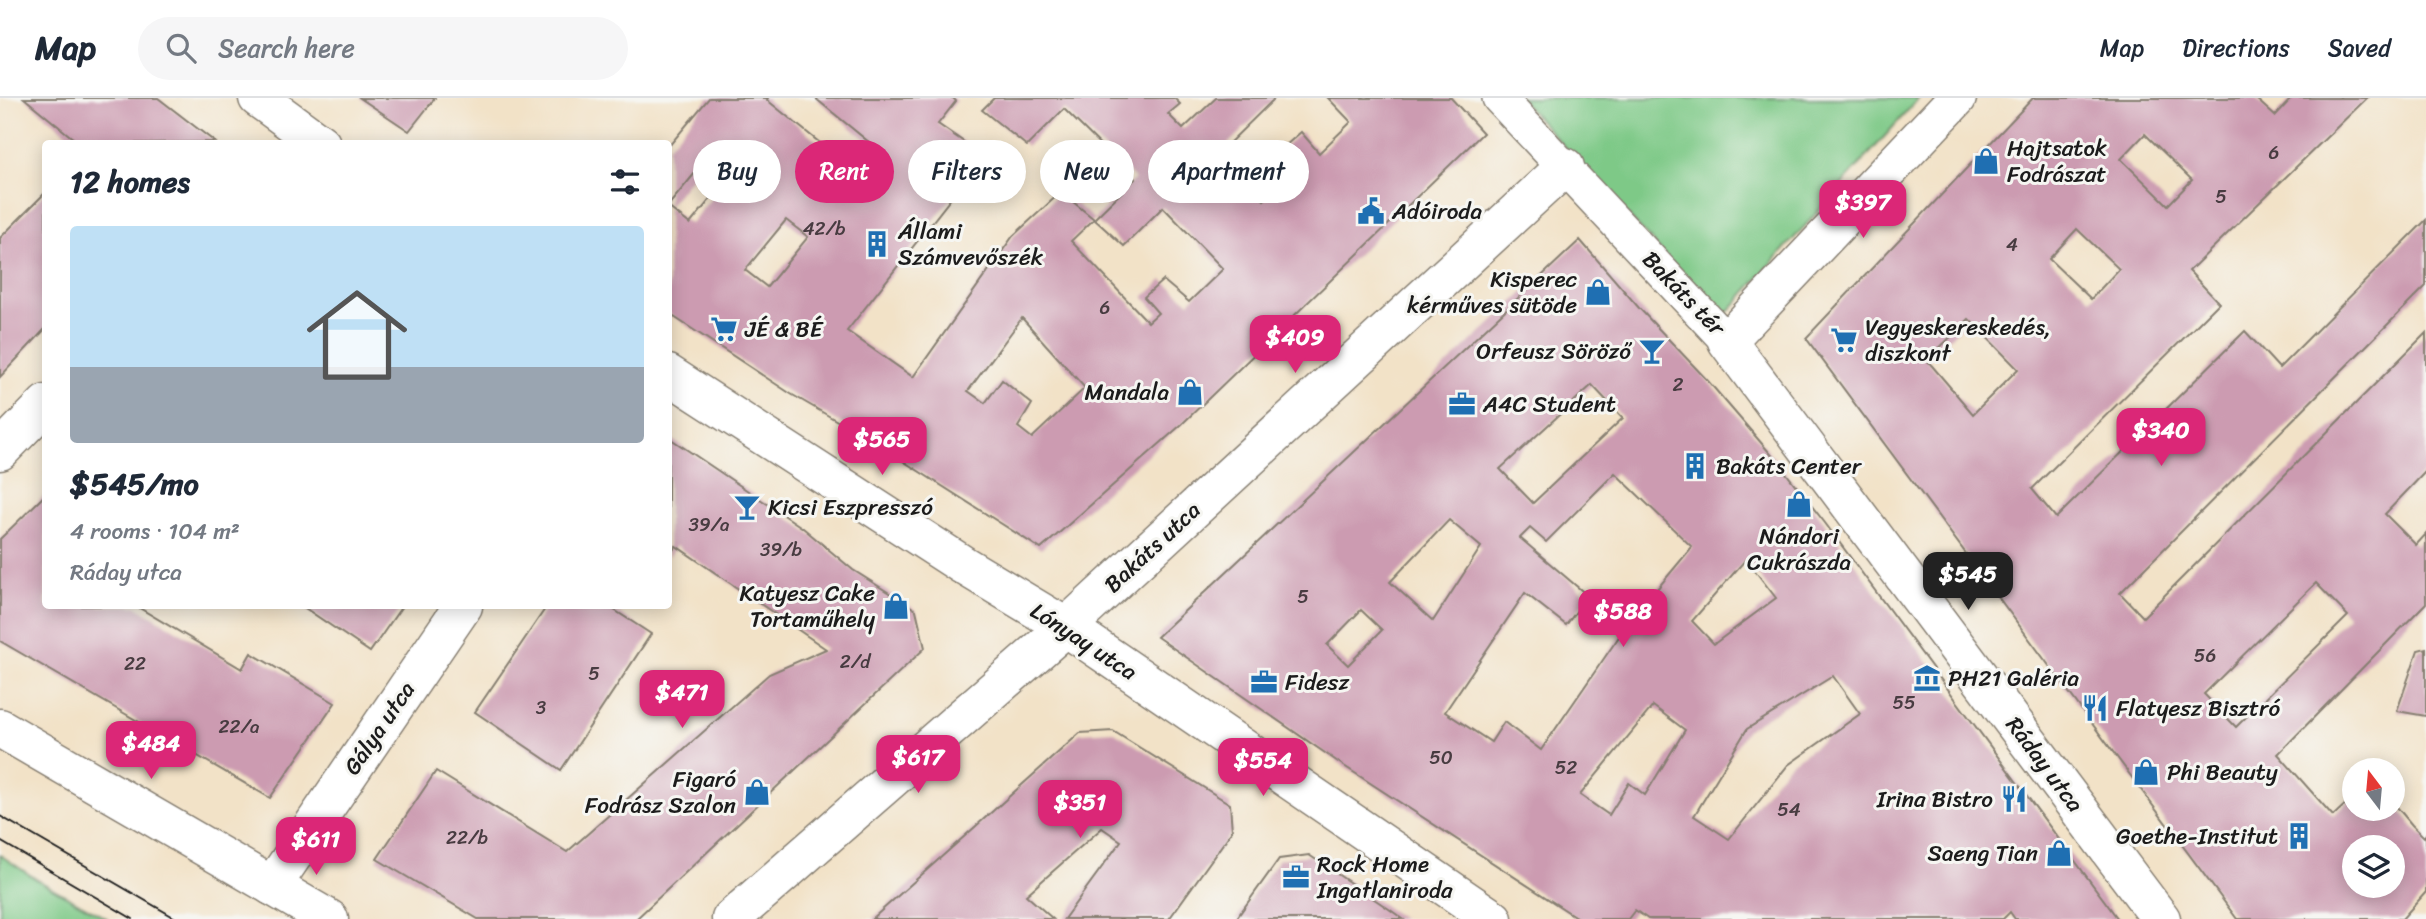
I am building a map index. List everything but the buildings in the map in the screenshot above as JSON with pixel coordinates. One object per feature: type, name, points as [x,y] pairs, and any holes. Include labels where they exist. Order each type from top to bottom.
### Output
[{"type":"street","points":[[258,98],[308,140]]},
{"type":"street","name":"Bakáts tér","points":[[1499,98],[1727,341],[1957,98]]},
{"type":"street","name":"Bakáts utca","points":[[731,919],[1066,627],[1565,167]]},
{"type":"street","name":"Ráday utca","points":[[1727,341],[2161,919]]},
{"type":"street","name":"Lónyay utca","points":[[672,377],[963,565],[1066,627],[1493,919]]},
{"type":"street","points":[[0,451],[42,408]]},
{"type":"street","name":"Gálya utca","points":[[272,886],[461,609]]},
{"type":"street","points":[[0,728],[329,919]]},
{"type":"green space","points":[[1519,98],[1919,98],[1723,318]]},
{"type":"green space","points":[[0,855],[39,881],[108,919],[0,919]]},
{"type":"tram line","points":[[0,816],[177,919]]},
{"type":"tram line","points":[[0,841],[133,919]]},
{"type":"place","name":"Hajtsatok Fodrászat","points":[[1986,161]]},
{"type":"place","name":"Adóiroda","points":[[1371,211]]},
{"type":"place","name":"Állami Számvevőszék","points":[[877,244]]},
{"type":"place","name":"Kisperec kérműves sütöde","points":[[1598,292]]},
{"type":"place","name":"JÉ & BÉ","points":[[724,329]]},
{"type":"place","name":"Vegyeskereskedés, diszkont","points":[[1844,340]]},
{"type":"place","name":"Orfeusz Söröző","points":[[1652,351]]},
{"type":"place","name":"Mandala","points":[[1190,392]]},
{"type":"place","name":"A4C Student","points":[[1462,404]]},
{"type":"place","name":"Bakáts Center","points":[[1695,466]]},
{"type":"place","name":"Nándori Cukrászda","points":[[1799,504]]},
{"type":"place","name":"Kicsi Eszpresszó","points":[[747,507]]},
{"type":"place","name":"Katyesz Cake Tortaműhely","points":[[896,606]]},
{"type":"place","name":"PH21 Galéria","points":[[1927,678]]},
{"type":"place","name":"Fidesz","points":[[1264,682]]},
{"type":"place","name":"Flatyesz Bisztró","points":[[2095,708]]},
{"type":"place","name":"Phi Beauty","points":[[2146,772]]},
{"type":"place","name":"Figaró Fodrász Szalon","points":[[757,792]]},
{"type":"place","name":"Irina Bistro","points":[[2014,799]]},
{"type":"place","name":"Goethe-Institut","points":[[2299,836]]},
{"type":"place","name":"Saeng Tian","points":[[2059,853]]},
{"type":"place","name":"Rock Home Ingatlaniroda","points":[[1296,877]]}]
